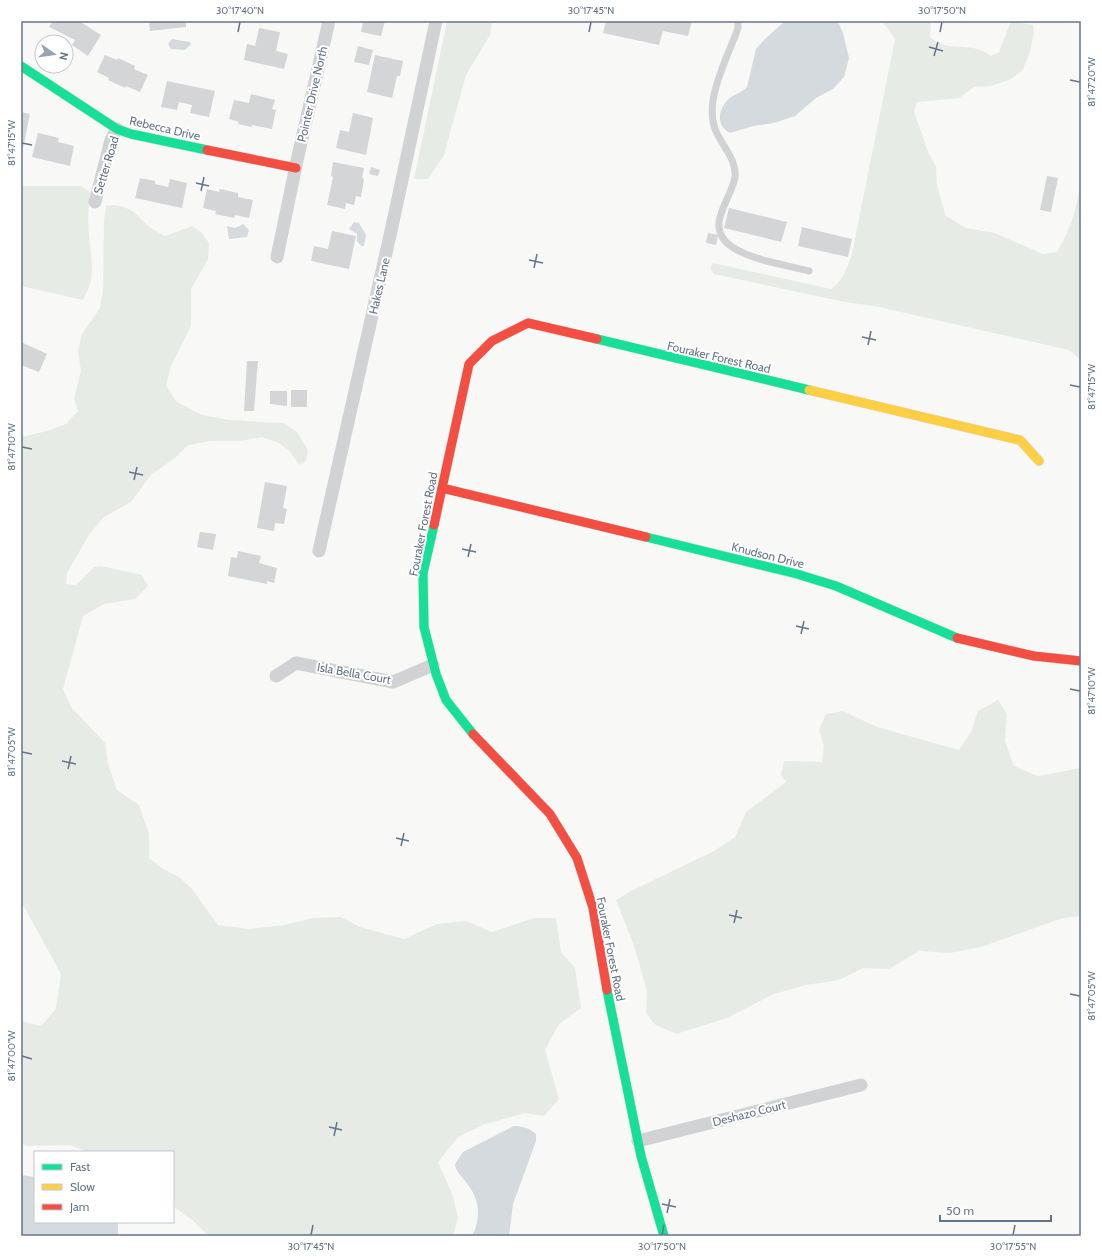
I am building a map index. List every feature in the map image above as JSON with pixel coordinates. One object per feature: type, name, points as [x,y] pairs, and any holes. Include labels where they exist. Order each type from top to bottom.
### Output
[{"type":"street","name":"Pointer Drive North","points":[[277,257],[329,21]]},
{"type":"street","name":"Hakes Lane","points":[[319,551],[392,231],[436,21]]},
{"type":"street","name":"Rebecca Drive","points":[[21,66],[118,129],[131,134],[296,168]]},
{"type":"street","name":"Setter Road","points":[[95,202],[111,140],[118,129]]},
{"type":"street","name":"Fouraker Forest Road","points":[[664,1236],[638,1141],[609,1002],[593,908],[577,858],[550,814],[479,741],[446,700],[433,665],[424,627],[423,573],[469,364],[492,341],[528,324],[1020,440],[1038,462]]},
{"type":"street","name":"Knudson Drive","points":[[442,488],[797,574],[836,586],[954,637],[1034,656],[1081,660]]},
{"type":"street","name":"Isla Bella Court","points":[[276,676],[296,662],[393,682],[433,665]]},
{"type":"street","name":"Deshazo Court","points":[[638,1141],[861,1085]]},
{"type":"lane","points":[[738,21],[738,28],[713,97],[711,114],[716,130],[733,162],[735,176],[719,219],[719,228],[726,242],[742,253],[809,271]]},
{"type":"shaded area","points":[[447,21],[492,21],[490,35],[466,75],[444,155],[428,179],[414,179]]},
{"type":"shaded area","points":[[785,21],[835,21],[839,24],[843,33],[849,58],[844,77],[833,89],[816,98],[795,116],[774,123],[753,126],[730,133],[725,130],[720,120],[721,110],[731,97],[747,87],[756,49]]},
{"type":"shaded area","points":[[882,21],[931,21],[930,37],[936,42],[949,46],[973,48],[983,51],[991,56],[999,52],[1011,21],[1033,25],[1034,32],[1030,52],[1022,71],[1009,80],[991,86],[974,87],[959,98],[917,102],[914,111],[928,152],[936,166],[937,186],[946,216],[966,228],[995,233],[1043,254],[1057,252],[1063,242],[1075,212],[1081,168],[1081,360],[1069,350],[879,307],[840,301],[714,274],[710,268],[713,263],[831,289],[842,278],[847,269],[852,253],[895,39]]},
{"type":"shaded area","points":[[172,39],[190,42],[191,44],[185,50],[171,49],[168,44]]},
{"type":"shaded area","points":[[21,186],[81,186],[90,192],[88,224],[92,276],[83,300],[21,286]]},
{"type":"shaded area","points":[[114,205],[127,208],[135,213],[151,228],[165,236],[192,226],[202,233],[209,243],[208,259],[191,289],[191,326],[171,366],[166,386],[177,402],[202,415],[229,420],[283,423],[297,432],[308,450],[306,461],[299,465],[290,452],[279,443],[262,437],[240,441],[210,441],[188,445],[176,457],[151,475],[131,502],[104,517],[90,533],[67,573],[66,584],[76,585],[94,567],[101,566],[142,575],[148,586],[135,599],[104,604],[83,616],[63,689],[71,707],[105,743],[108,764],[117,790],[139,805],[149,834],[149,858],[163,869],[179,877],[192,889],[218,925],[248,929],[284,925],[313,918],[341,917],[360,927],[404,939],[437,924],[466,921],[492,932],[534,918],[556,918],[561,952],[575,968],[581,1008],[559,1024],[545,1050],[559,1099],[544,1116],[525,1113],[485,1124],[458,1137],[438,1162],[453,1196],[458,1217],[453,1236],[209,1236],[191,1219],[174,1207],[174,1151],[85,1151],[70,1145],[27,1146],[21,1144],[21,1021],[41,1026],[56,1009],[61,974],[21,901],[21,437],[47,431],[66,424],[78,411],[74,398],[81,371],[78,351],[82,334],[100,308],[103,290],[104,221],[106,206]]},
{"type":"shaded area","points":[[354,222],[359,223],[366,235],[364,246],[361,246],[357,241],[357,234],[349,229]]},
{"type":"shaded area","points":[[243,224],[249,230],[247,237],[229,239],[227,226],[235,228]]},
{"type":"shaded area","points":[[998,700],[1007,714],[1005,741],[1014,766],[1038,776],[1081,768],[1081,916],[1063,918],[981,947],[950,953],[919,951],[889,969],[863,968],[839,980],[806,985],[774,994],[727,1018],[676,1034],[654,1024],[646,1013],[647,991],[634,946],[616,900],[631,891],[714,851],[735,837],[746,812],[786,782],[781,774],[784,761],[822,762],[824,746],[819,730],[826,714],[843,711],[877,727],[959,750],[971,732],[978,711]]},
{"type":"shaded area","points":[[514,1126],[520,1126],[536,1134],[536,1141],[513,1204],[509,1236],[472,1236],[477,1223],[477,1203],[472,1191],[458,1172],[455,1164],[463,1152]]},
{"type":"shaded area","points":[[21,1175],[34,1177],[34,1223],[118,1223],[118,1236],[21,1236]]},
{"type":"building","points":[[53,21],[79,21],[101,35],[88,56],[74,46],[74,34],[63,34],[49,27]]},
{"type":"building","points":[[149,21],[186,21],[186,27],[150,31]]},
{"type":"building","points":[[363,21],[385,21],[381,36],[361,32]]},
{"type":"building","points":[[606,21],[692,21],[688,36],[663,31],[659,45],[603,33]]},
{"type":"building","points":[[259,28],[280,32],[276,51],[288,54],[284,69],[244,60],[247,44],[255,46]]},
{"type":"building","points":[[358,46],[373,50],[369,65],[354,62]]},
{"type":"building","points":[[105,55],[117,60],[118,58],[135,66],[134,69],[148,75],[140,92],[126,86],[125,88],[108,80],[109,78],[97,72]]},
{"type":"building","points":[[375,55],[403,61],[400,76],[397,76],[392,98],[367,92]]},
{"type":"building","points":[[167,81],[215,91],[209,117],[190,113],[192,105],[179,102],[177,110],[161,107]]},
{"type":"building","points":[[251,94],[275,100],[272,109],[276,110],[272,129],[238,124],[239,122],[229,119],[234,100],[249,103]]},
{"type":"building","points":[[21,112],[30,114],[23,148],[21,147]]},
{"type":"building","points":[[353,113],[373,118],[366,155],[336,148],[340,130],[349,132]]},
{"type":"building","points":[[38,133],[59,138],[58,142],[74,146],[70,166],[32,157]]},
{"type":"building","points":[[333,162],[364,168],[361,197],[356,196],[354,205],[346,203],[345,209],[327,205],[333,177],[331,176]]},
{"type":"building","points":[[371,167],[380,170],[378,176],[369,174]]},
{"type":"building","points":[[1047,176],[1058,178],[1051,212],[1040,210]]},
{"type":"building","points":[[140,178],[155,181],[155,184],[168,187],[170,179],[187,183],[182,208],[135,198]]},
{"type":"building","points":[[207,189],[219,192],[220,189],[238,193],[238,197],[253,200],[249,218],[235,215],[234,218],[215,214],[216,211],[203,208]]},
{"type":"building","points":[[729,208],[787,222],[781,242],[724,228]]},
{"type":"building","points":[[802,227],[852,239],[848,257],[798,246]]},
{"type":"building","points":[[332,231],[356,236],[349,269],[311,261],[314,246],[328,249]]},
{"type":"building","points":[[708,233],[718,235],[716,245],[706,243]]},
{"type":"building","points":[[21,342],[47,354],[39,372],[21,365]]},
{"type":"building","points":[[247,361],[258,361],[254,411],[244,411]]},
{"type":"building","points":[[291,390],[307,390],[307,407],[291,407]]},
{"type":"building","points":[[270,391],[287,391],[287,406],[270,404]]},
{"type":"building","points":[[265,482],[287,486],[283,508],[287,509],[284,524],[275,523],[274,531],[257,528]]},
{"type":"building","points":[[200,532],[216,534],[213,550],[197,547]]},
{"type":"building","points":[[238,551],[261,556],[259,563],[277,568],[274,583],[267,581],[267,584],[228,576],[231,557],[237,558]]},
{"type":"traffic: fast","points":[[21,66],[117,129],[131,134],[207,150]]},
{"type":"traffic: fast","points":[[597,339],[809,390]]},
{"type":"traffic: fast","points":[[434,525],[423,573],[424,627],[436,674],[446,700],[473,734]]},
{"type":"traffic: fast","points":[[646,537],[797,574],[836,586],[957,638]]},
{"type":"traffic: fast","points":[[607,990],[641,1156],[664,1236]]},
{"type":"traffic: slow","points":[[809,390],[1020,440],[1039,461]]},
{"type":"traffic: jam","points":[[207,150],[296,168]]},
{"type":"traffic: jam","points":[[434,525],[469,364],[492,341],[528,323],[597,339]]},
{"type":"traffic: jam","points":[[442,488],[646,537]]},
{"type":"traffic: jam","points":[[957,638],[1034,656],[1081,661]]},
{"type":"traffic: jam","points":[[473,734],[550,814],[577,858],[593,908],[607,990]]}]
